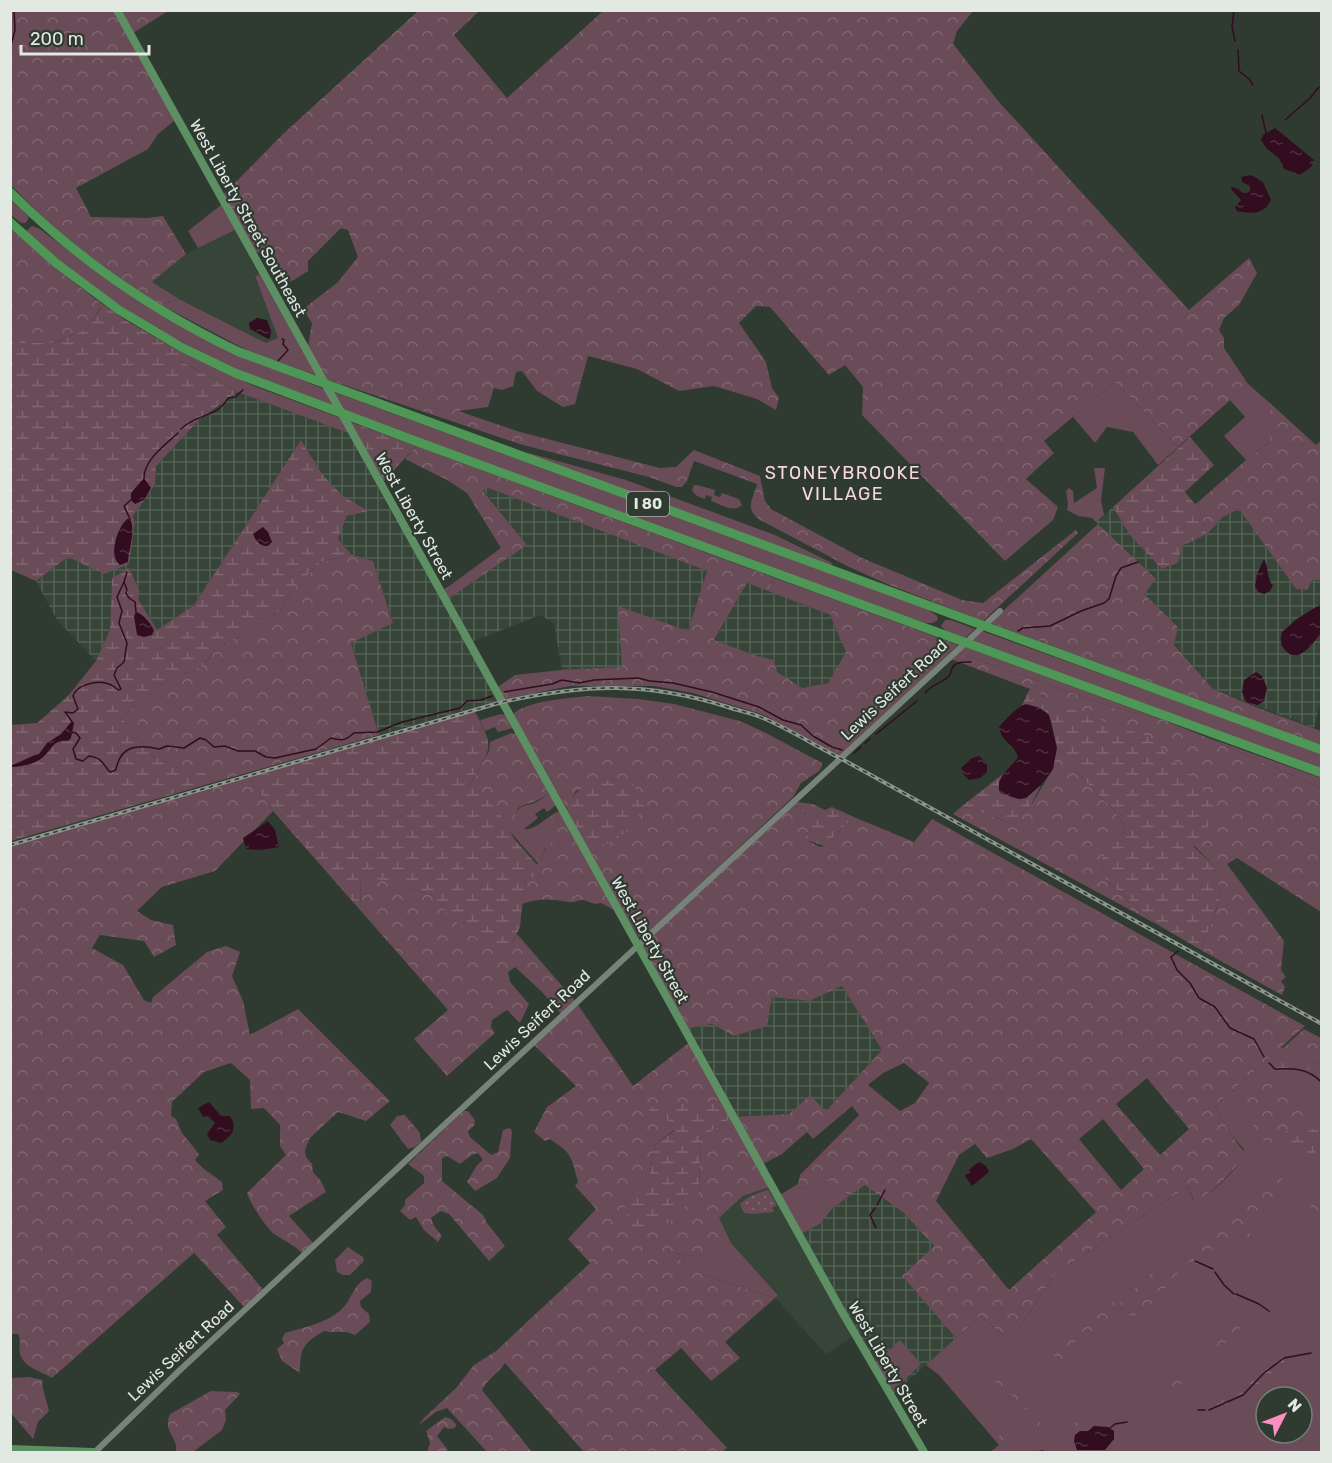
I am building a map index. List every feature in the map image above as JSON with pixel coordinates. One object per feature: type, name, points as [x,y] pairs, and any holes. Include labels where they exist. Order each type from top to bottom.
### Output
[{"type":"highway","name":"I 80","points":[[10,192],[53,234],[117,283],[176,320],[239,352],[1322,750]]},
{"type":"highway","name":"I 80","points":[[10,222],[63,268],[119,310],[181,347],[235,373],[428,446],[1322,773]]},
{"type":"main road","name":"West Liberty Street Southeast","points":[[117,10],[356,439]]},
{"type":"main road","name":"West Liberty Street","points":[[356,439],[844,1316],[924,1452]]},
{"type":"main road","points":[[10,1449],[94,1452]]},
{"type":"street","name":"Lewis Seifert Road","points":[[94,1452],[171,1378],[1000,611]]},
{"type":"shaded area","points":[[235,230],[259,275],[255,277],[278,338],[266,343],[179,299],[152,282],[186,254]]},
{"type":"shaded area","points":[[237,392],[348,433],[396,520],[401,522],[445,600],[527,545],[483,490],[488,488],[707,571],[688,631],[622,668],[562,670],[554,623],[540,615],[469,643],[501,700],[379,735],[351,642],[393,622],[373,561],[351,554],[338,539],[347,516],[367,511],[343,496],[322,474],[301,440],[194,605],[157,630],[138,599],[140,591],[129,568],[112,578],[110,630],[96,661],[57,620],[36,581],[68,557],[104,574],[133,539],[135,523],[133,516],[155,485],[156,466],[200,419]]},
{"type":"shaded area","points":[[1113,507],[1129,534],[1182,546],[1207,534],[1223,517],[1239,509],[1296,589],[1312,580],[1321,580],[1321,700],[1314,728],[1213,689],[1174,645],[1178,627],[1144,594],[1156,579],[1096,522]]},
{"type":"shaded area","points":[[747,582],[830,615],[846,652],[828,683],[802,688],[777,672],[774,660],[714,641]]},
{"type":"shaded area","points":[[842,986],[882,1050],[826,1111],[733,1117],[684,1029],[712,1024],[734,1036],[766,1026],[772,997],[809,1001]]},
{"type":"shaded area","points":[[864,1184],[904,1213],[934,1246],[902,1276],[956,1338],[890,1397],[799,1235],[820,1224],[831,1210]]},
{"type":"shaded area","points":[[772,1186],[855,1335],[826,1354],[775,1298],[778,1294],[731,1243],[719,1218],[743,1196]]},
{"type":"green space","points":[[11,11],[114,11],[175,120],[158,134],[148,149],[76,188],[91,217],[163,216],[186,254],[152,282],[179,299],[161,305],[121,279],[63,235],[11,185]]},
{"type":"green space","points":[[121,11],[168,11],[133,33]]},
{"type":"green space","points":[[418,11],[479,11],[454,35],[507,98],[603,11],[973,11],[957,31],[953,44],[999,102],[1189,310],[1249,258],[1257,273],[1239,305],[1224,318],[1219,330],[1224,338],[1224,348],[1248,384],[1178,447],[1115,382],[1044,441],[1054,453],[1026,479],[1058,507],[1053,520],[1005,561],[862,415],[863,387],[845,365],[829,375],[770,307],[756,306],[739,323],[766,362],[772,388],[779,398],[776,410],[757,399],[714,386],[679,391],[637,369],[588,356],[575,404],[563,407],[537,391],[522,371],[516,372],[513,386],[502,390],[494,388],[488,407],[458,411],[520,432],[660,468],[676,467],[694,450],[760,476],[765,501],[771,509],[862,558],[962,600],[983,603],[1076,530],[1078,533],[983,621],[849,567],[760,520],[751,508],[757,484],[694,461],[687,481],[682,487],[676,487],[649,477],[523,445],[326,379],[308,346],[312,323],[303,309],[337,283],[358,257],[348,230],[341,228],[308,261],[308,271],[284,283],[262,255],[258,252],[253,254],[221,197],[282,135]]},
{"type":"green space","points":[[10,198],[29,217],[26,223],[21,223],[11,215]]},
{"type":"green space","points":[[221,205],[235,230],[198,248],[188,231]]},
{"type":"green space","points":[[32,226],[40,229],[108,280],[228,350],[324,389],[334,408],[242,373],[160,331],[86,284],[26,231]]},
{"type":"green space","points":[[10,228],[98,301],[101,307],[87,329],[52,343],[11,343]]},
{"type":"green space","points":[[258,272],[316,375],[252,353],[161,305],[179,299],[266,343],[278,338],[255,276],[259,275]]},
{"type":"green space","points":[[98,301],[179,351],[179,360],[237,392],[200,419],[156,466],[155,485],[133,516],[135,523],[129,564],[104,574],[68,557],[36,581],[11,570],[11,343],[52,343],[87,329],[101,308]]},
{"type":"green space","points":[[179,351],[254,386],[340,418],[348,433],[237,392],[179,360]]},
{"type":"green space","points":[[1115,382],[1178,447],[1158,465],[1133,432],[1107,427],[1095,443],[1073,417]]},
{"type":"green space","points":[[1248,384],[1270,403],[1270,442],[1246,460],[1224,436],[1245,417],[1230,400]]},
{"type":"green space","points":[[334,392],[927,609],[937,616],[938,620],[926,623],[850,597],[345,413]]},
{"type":"green space","points":[[1270,403],[1316,445],[1321,441],[1321,580],[1312,580],[1307,590],[1296,589],[1239,509],[1223,517],[1207,534],[1197,503],[1270,442]]},
{"type":"green space","points":[[350,422],[416,446],[384,481]]},
{"type":"green space","points":[[1190,437],[1214,465],[1185,492],[1195,504],[1197,503],[1207,534],[1182,546],[1178,563],[1162,569],[1129,534],[1113,507]]},
{"type":"green space","points":[[301,440],[322,474],[343,496],[368,511],[347,516],[338,539],[351,554],[321,562],[295,587],[281,610],[251,630],[220,646],[199,669],[171,678],[121,717],[153,756],[181,769],[194,767],[210,777],[212,783],[11,841],[10,725],[37,723],[68,696],[96,661],[110,630],[112,578],[129,568],[140,592],[138,599],[157,630],[194,605]]},
{"type":"green space","points":[[416,446],[775,578],[768,591],[747,583],[714,640],[774,660],[777,672],[802,688],[828,683],[846,652],[830,615],[836,600],[958,645],[842,757],[764,715],[693,693],[654,686],[570,686],[501,700],[495,689],[515,675],[622,667],[618,606],[688,631],[707,571],[488,488],[483,491],[527,545],[445,601],[441,592],[501,548],[467,493],[405,459]]},
{"type":"green space","points":[[529,453],[626,480],[775,535],[832,563],[831,566],[529,455]]},
{"type":"green space","points":[[1094,468],[1105,468],[1101,500],[1104,515],[1096,522],[1092,518],[1078,516],[1067,510],[1066,491],[1069,488],[1073,491],[1074,503],[1097,488]]},
{"type":"green space","points":[[694,485],[715,490],[714,495],[720,497],[722,493],[739,499],[742,505],[731,508],[711,501],[712,497],[706,495],[705,499],[699,497],[692,490]]},
{"type":"green space","points":[[1098,524],[1156,579],[1144,594],[1178,627],[1174,645],[1213,689],[1321,731],[1321,745],[990,623]]},
{"type":"green space","points":[[351,554],[373,561],[393,623],[351,643],[379,735],[212,783],[210,777],[181,769],[153,756],[121,717],[171,678],[199,669],[220,646],[251,630],[281,610],[295,587],[321,562]]},
{"type":"green space","points":[[775,578],[836,600],[830,615],[768,591]]},
{"type":"green space","points":[[945,620],[975,629],[964,639],[947,632],[941,626]]},
{"type":"green space","points":[[982,631],[1321,753],[1321,770],[970,641]]},
{"type":"green space","points":[[965,647],[1161,719],[1115,708],[958,653]]},
{"type":"green space","points":[[958,653],[1115,708],[1161,719],[1321,788],[1321,912],[1237,858],[1227,864],[1284,941],[1281,970],[1286,977],[1281,981],[1285,987],[1282,995],[1201,950],[1221,896],[1213,865],[1059,705],[1030,689],[951,659]]},
{"type":"green space","points":[[1030,689],[1059,705],[1151,738],[1196,783],[1219,810],[1194,847],[1213,865],[1221,896],[1201,950],[1158,925],[1104,878],[1101,859],[1126,829],[1115,811],[1092,789],[1056,745],[1051,721],[1045,711],[1022,705]]},
{"type":"green space","points":[[587,696],[674,704],[740,721],[822,763],[822,766],[819,771],[801,783],[793,797],[654,927],[640,923],[633,916],[623,912],[584,843],[615,777],[576,791],[567,809],[513,714],[538,703]]},
{"type":"green space","points":[[474,710],[486,734],[488,749],[469,786],[491,798],[515,840],[540,868],[533,877],[525,878],[520,927],[511,946],[493,951],[455,921],[433,896],[400,884],[361,876],[360,910],[273,811],[247,776]]},
{"type":"green space","points":[[505,715],[513,728],[498,732],[495,727],[485,731],[480,720]]},
{"type":"green space","points":[[511,733],[516,734],[549,793],[518,808],[514,818],[521,823],[519,831],[513,835],[469,786],[489,751],[490,742]]},
{"type":"green space","points":[[1201,735],[1321,778],[1321,788]]},
{"type":"green space","points":[[1056,745],[1092,789],[1115,811],[1126,829],[1101,859],[1104,878],[1158,925],[953,814],[962,806],[1010,823],[1030,807],[1053,769]]},
{"type":"green space","points":[[1003,774],[999,782],[1003,790],[1014,798],[1022,799],[1041,785],[1030,807],[1010,823],[962,806]]},
{"type":"green space","points":[[247,776],[273,811],[215,871],[162,887],[137,911],[151,920],[173,925],[176,945],[154,957],[144,941],[100,935],[92,948],[123,965],[144,1000],[151,1003],[153,997],[207,952],[226,946],[240,952],[232,976],[243,1001],[250,1035],[298,1009],[390,1101],[366,1121],[338,1112],[310,1138],[305,1150],[306,1157],[326,1192],[289,1216],[315,1245],[304,1255],[270,1230],[254,1208],[247,1193],[286,1155],[280,1146],[280,1125],[264,1108],[251,1109],[250,1080],[231,1063],[204,1072],[172,1102],[171,1116],[176,1119],[182,1133],[199,1154],[195,1160],[222,1182],[223,1190],[205,1201],[226,1227],[217,1235],[265,1292],[246,1309],[194,1253],[52,1378],[25,1363],[20,1354],[18,1334],[12,1334],[11,1338],[11,845]]},
{"type":"green space","points":[[615,777],[631,781],[646,805],[628,830],[613,841],[595,845],[584,843],[567,809],[575,794],[580,790]]},
{"type":"green space","points":[[549,793],[556,805],[547,812],[544,808],[535,814],[538,818],[524,829],[533,828],[560,811],[563,817],[558,817],[557,832],[561,845],[559,847],[551,843],[545,849],[542,857],[534,859],[513,835],[520,828],[514,818],[520,808],[538,801]]},
{"type":"green space","points":[[797,802],[813,804],[825,810],[832,807],[854,817],[824,846],[806,840],[805,835],[810,830],[812,822],[804,812],[791,804]]},
{"type":"green space","points":[[791,804],[804,812],[812,822],[810,830],[805,835],[806,840],[820,847],[824,846],[854,817],[914,842],[932,819],[1305,1026],[1215,1106],[1231,1135],[1246,1154],[1229,1174],[1215,1188],[1194,1201],[1188,1186],[1055,1274],[1010,1341],[980,1316],[956,1338],[902,1276],[934,1246],[904,1213],[865,1185],[849,1196],[832,1180],[797,1189],[800,1175],[859,1115],[852,1106],[813,1139],[807,1132],[782,1154],[761,1165],[772,1186],[743,1196],[719,1218],[731,1243],[713,1253],[699,1256],[666,1251],[705,1276],[775,1298],[725,1342],[740,1358],[711,1381],[681,1348],[655,1370],[727,1448],[722,1452],[584,1452],[505,1363],[482,1390],[532,1452],[487,1452],[447,1408],[436,1412],[419,1425],[456,1388],[474,1365],[496,1351],[590,1263],[568,1239],[596,1209],[575,1186],[578,1182],[572,1161],[567,1153],[550,1139],[545,1141],[534,1132],[547,1107],[576,1086],[532,1043],[562,1015],[542,992],[515,967],[508,972],[510,982],[529,1004],[520,1023],[507,1010],[492,1020],[491,1027],[495,1033],[447,1076],[414,1039],[448,1010],[360,910],[361,875],[400,884],[433,896],[455,921],[511,946],[517,934],[576,1002],[633,1086],[691,1041],[724,1100],[665,1117],[674,1130],[655,1145],[649,1177],[624,1203],[699,1193],[701,1138],[733,1117],[789,1114],[810,1095],[826,1111],[882,1050],[842,986],[809,1001],[772,997],[767,1026],[734,1036],[712,1024],[684,1029],[638,945]],"holes":[[[904,1063],[929,1083],[915,1103],[900,1111],[868,1085],[883,1073]],[[1147,1078],[1189,1129],[1160,1155],[1116,1104]],[[1103,1119],[1144,1169],[1121,1190],[1079,1139]],[[1031,1139],[1096,1212],[1009,1290],[936,1201],[959,1155],[975,1144],[987,1158],[1013,1149]]]},
{"type":"green space","points":[[554,815],[563,817],[614,910],[601,903],[583,900],[571,902],[540,900],[522,904],[525,878],[538,863],[534,859],[542,857],[548,844],[561,845],[551,817]]},
{"type":"green space","points":[[623,912],[633,916],[640,923],[654,927],[639,937]]},
{"type":"green space","points":[[1304,1029],[1321,1038],[1321,1065],[1283,1048]]},
{"type":"green space","points":[[1281,1047],[1321,1065],[1321,1452],[990,1452],[999,1445],[939,1375],[926,1365],[980,1316],[1010,1341],[1055,1274],[1188,1186],[1193,1200],[1211,1191],[1237,1165],[1244,1149],[1231,1135],[1215,1106]]},
{"type":"green space","points":[[1272,1061],[1307,1067],[1321,1074],[1321,1085],[1306,1074],[1274,1070],[1268,1066]]},
{"type":"green space","points":[[1263,1081],[1278,1087],[1300,1103],[1311,1125],[1306,1127],[1299,1124],[1273,1136],[1271,1153],[1267,1152],[1262,1136],[1248,1119],[1244,1099],[1247,1091]]},
{"type":"green space","points":[[724,1100],[733,1117],[701,1138],[699,1193],[668,1223],[630,1229],[624,1203],[649,1177],[655,1145],[674,1131],[665,1117],[649,1120],[649,1107]]},
{"type":"green space","points":[[464,1111],[468,1111],[475,1120],[474,1126],[468,1131],[470,1137],[491,1155],[498,1152],[503,1130],[510,1128],[512,1131],[510,1158],[497,1178],[475,1191],[467,1182],[477,1165],[483,1160],[478,1153],[460,1164],[447,1156],[442,1158],[442,1181],[483,1215],[505,1246],[489,1261],[449,1214],[441,1211],[431,1218],[442,1236],[438,1242],[424,1230],[416,1217],[410,1220],[400,1211],[405,1205],[405,1200],[424,1183],[424,1176],[408,1164]]},
{"type":"green space","points":[[405,1115],[420,1133],[421,1142],[408,1149],[390,1125],[397,1116]]},
{"type":"green space","points":[[1299,1126],[1307,1132],[1316,1127],[1321,1134],[1321,1148],[1307,1158],[1288,1151],[1283,1143],[1284,1132]]},
{"type":"green space","points":[[1273,1174],[1279,1174],[1282,1177],[1281,1194],[1274,1208],[1247,1228],[1253,1240],[1246,1242],[1239,1237],[1222,1243],[1208,1252],[1204,1263],[1199,1266],[1187,1262],[1179,1264],[1177,1266],[1178,1280],[1164,1289],[1159,1303],[1151,1310],[1139,1316],[1116,1314],[1104,1332],[1092,1331],[1072,1344],[1067,1356],[1053,1363],[1056,1346],[1085,1325],[1088,1315],[1096,1305],[1121,1302],[1149,1274],[1166,1268],[1182,1251],[1205,1238],[1208,1230],[1215,1224],[1252,1202],[1270,1183]]},
{"type":"green space","points":[[832,1179],[849,1196],[831,1210],[820,1224],[799,1235],[778,1196],[798,1184],[798,1189]]},
{"type":"green space","points":[[768,1190],[777,1205],[772,1208],[774,1212],[744,1213],[740,1204],[753,1195]]},
{"type":"green space","points":[[1309,1193],[1321,1209],[1321,1219],[1310,1206],[1301,1200]]},
{"type":"green space","points":[[731,1243],[778,1295],[775,1298],[705,1276],[664,1250],[699,1256]]},
{"type":"green space","points":[[348,1247],[363,1257],[364,1261],[350,1275],[343,1275],[337,1272],[335,1260]]},
{"type":"green space","points":[[367,1278],[372,1281],[371,1292],[360,1301],[361,1307],[369,1314],[370,1322],[355,1335],[347,1332],[324,1331],[311,1339],[302,1352],[300,1373],[282,1361],[277,1349],[284,1343],[282,1339],[285,1333],[335,1315],[345,1306],[359,1284]]},
{"type":"green space","points":[[1243,1315],[1246,1318],[1242,1325],[1232,1333],[1229,1324]]},
{"type":"green space","points":[[1216,1331],[1224,1335],[1226,1344],[1220,1349],[1215,1344],[1209,1352],[1204,1353],[1201,1346],[1210,1341],[1209,1334]]},
{"type":"green space","points":[[900,1340],[921,1364],[896,1388],[892,1389],[876,1363]]},
{"type":"green space","points":[[1310,1350],[1314,1355],[1285,1361],[1257,1385],[1254,1385],[1243,1397],[1209,1412],[1210,1408],[1218,1402],[1240,1393],[1259,1374],[1284,1356],[1303,1354]]},
{"type":"green space","points":[[1186,1361],[1188,1365],[1181,1374],[1183,1383],[1164,1392],[1160,1391],[1158,1384],[1171,1377],[1175,1367]]},
{"type":"green space","points":[[1003,1374],[1008,1375],[1016,1386],[1014,1389],[1024,1396],[1032,1395],[1036,1402],[1035,1406],[1022,1410],[1007,1405],[1007,1401],[1015,1397],[995,1387],[996,1381]]},
{"type":"green space","points":[[29,1377],[43,1380],[42,1385],[49,1411],[38,1422],[33,1439],[11,1413],[11,1378]]},
{"type":"green space","points":[[211,1391],[240,1394],[225,1410],[226,1420],[222,1430],[193,1452],[176,1452],[168,1426],[170,1414]]},
{"type":"green space","points":[[445,1417],[456,1424],[455,1428],[444,1427],[437,1436],[448,1450],[427,1452],[430,1443],[426,1431]]},
{"type":"green space","points":[[1037,1421],[1049,1427],[1051,1435],[1049,1438],[1043,1438],[1035,1428]]},
{"type":"green space","points":[[1076,1422],[1087,1423],[1089,1427],[1083,1430],[1079,1428],[1069,1437],[1064,1434],[1065,1429]]},
{"type":"green space","points":[[1000,1431],[1018,1431],[1015,1443],[1001,1444],[997,1441]]},
{"type":"water","points":[[1275,128],[1314,160],[1311,167],[1300,175],[1284,169],[1279,158],[1267,149],[1261,140],[1263,135]]},
{"type":"water","points":[[1251,175],[1263,182],[1271,200],[1261,211],[1247,213],[1237,211],[1235,207],[1241,200],[1231,189],[1232,187],[1238,189],[1243,193],[1250,191],[1250,186],[1242,182],[1241,177]]},
{"type":"water","points":[[257,318],[267,320],[271,330],[270,338],[250,329],[249,323]]},
{"type":"water","points":[[144,478],[151,488],[144,500],[135,504],[131,500],[131,493]]},
{"type":"water","points":[[127,519],[130,519],[132,524],[132,540],[128,562],[120,565],[116,561],[115,542]]},
{"type":"water","points":[[263,527],[272,542],[268,546],[259,543],[253,534]]},
{"type":"water","points":[[1264,559],[1269,579],[1273,585],[1270,591],[1264,594],[1258,592],[1255,586],[1257,574]]},
{"type":"water","points":[[1321,604],[1321,633],[1305,651],[1295,655],[1290,654],[1281,644],[1282,632],[1298,618]]},
{"type":"water","points":[[136,612],[151,625],[154,631],[152,635],[144,637],[137,635],[134,616]]},
{"type":"water","points":[[1256,672],[1262,676],[1267,688],[1264,701],[1258,705],[1246,702],[1242,692],[1244,680]]},
{"type":"water","points":[[1026,704],[1040,708],[1049,715],[1057,748],[1053,769],[1041,785],[1026,798],[1019,799],[1000,793],[1001,778],[1018,757],[1003,737],[999,727],[1015,711]]},
{"type":"water","points":[[72,721],[74,723],[71,738],[68,741],[56,743],[35,762],[11,767],[11,765],[39,754],[47,743],[61,734]]},
{"type":"water","points":[[979,756],[987,764],[987,772],[980,778],[969,780],[961,768],[972,758]]},
{"type":"water","points":[[268,821],[275,830],[279,847],[261,850],[246,849],[243,838]]},
{"type":"water","points":[[209,1102],[221,1116],[230,1116],[234,1124],[233,1131],[221,1143],[210,1140],[207,1134],[215,1123],[208,1116],[203,1117],[198,1108]]},
{"type":"water","points":[[979,1162],[986,1166],[989,1172],[972,1186],[965,1176]]},
{"type":"water","points":[[1094,1426],[1108,1427],[1114,1431],[1114,1439],[1105,1450],[1077,1450],[1075,1435],[1080,1431],[1088,1431]]},
{"type":"waterway","points":[[10,49],[15,30],[14,10]]},
{"type":"waterway","points":[[1234,10],[1232,27],[1235,41]]},
{"type":"waterway","points":[[1238,50],[1239,71],[1253,85]]},
{"type":"waterway","points":[[1285,120],[1319,87]]},
{"type":"waterway","points":[[1262,115],[1266,133]]},
{"type":"waterway","points":[[278,361],[288,350],[282,339]]},
{"type":"waterway","points":[[181,429],[218,409],[228,398],[235,397],[243,390]]},
{"type":"waterway","points":[[144,478],[151,459],[178,433]]},
{"type":"waterway","points":[[130,519],[124,506],[131,500]]},
{"type":"waterway","points":[[1018,631],[1023,628],[1050,626],[1104,603],[1109,599],[1121,568],[1138,562]]},
{"type":"waterway","points":[[127,572],[124,582],[126,593],[135,602],[136,612]]},
{"type":"waterway","points":[[73,723],[65,712],[73,713],[78,709],[73,696],[79,688],[99,682],[110,684],[118,690],[121,689],[114,675],[117,668],[124,662],[127,643],[119,623],[122,611],[117,597],[124,582]]},
{"type":"waterway","points":[[925,693],[949,676],[954,665],[971,662]]},
{"type":"waterway","points":[[504,692],[552,684],[562,680],[579,683],[638,678],[673,683],[712,692],[759,707],[783,720],[801,725],[813,736],[842,750]]},
{"type":"waterway","points":[[71,732],[76,733],[80,738],[73,749],[76,759],[83,761],[89,756],[97,758],[110,772],[116,770],[121,755],[131,748],[159,749],[167,746],[184,748],[200,738],[214,747],[225,746],[238,751],[255,751],[266,757],[275,758],[316,749],[331,738],[343,740],[354,733],[377,732],[402,722],[460,708],[467,701],[492,696]]},
{"type":"waterway","points":[[876,734],[917,701]]},
{"type":"waterway","points":[[865,743],[870,739]]},
{"type":"waterway","points":[[854,753],[861,747]]},
{"type":"waterway","points":[[1178,951],[1171,957],[1177,970],[1190,983],[1199,998],[1215,1007],[1230,1028],[1254,1039],[1264,1057]]},
{"type":"waterway","points":[[1269,1063],[1275,1069],[1294,1069],[1312,1074],[1322,1083]]},
{"type":"waterway","points":[[877,1205],[885,1190]]},
{"type":"waterway","points":[[875,1208],[870,1215],[876,1228]]},
{"type":"waterway","points":[[1195,1261],[1213,1269]]},
{"type":"waterway","points":[[1215,1272],[1234,1294]]},
{"type":"waterway","points":[[1236,1294],[1269,1311]]},
{"type":"waterway","points":[[1209,1410],[1243,1395],[1264,1373],[1284,1358],[1311,1353]]},
{"type":"waterway","points":[[1198,1410],[1205,1410]]},
{"type":"waterway","points":[[1110,1428],[1115,1424],[1127,1422]]},
{"type":"waterway","points":[[1037,1452],[1043,1451]]},
{"type":"railway","points":[[10,845],[502,702],[588,689],[642,689],[698,699],[750,713],[782,727],[1322,1024]]},
{"type":"district","name":"STONEYBROOKE VILLAGE","points":[[843,483]]}]
